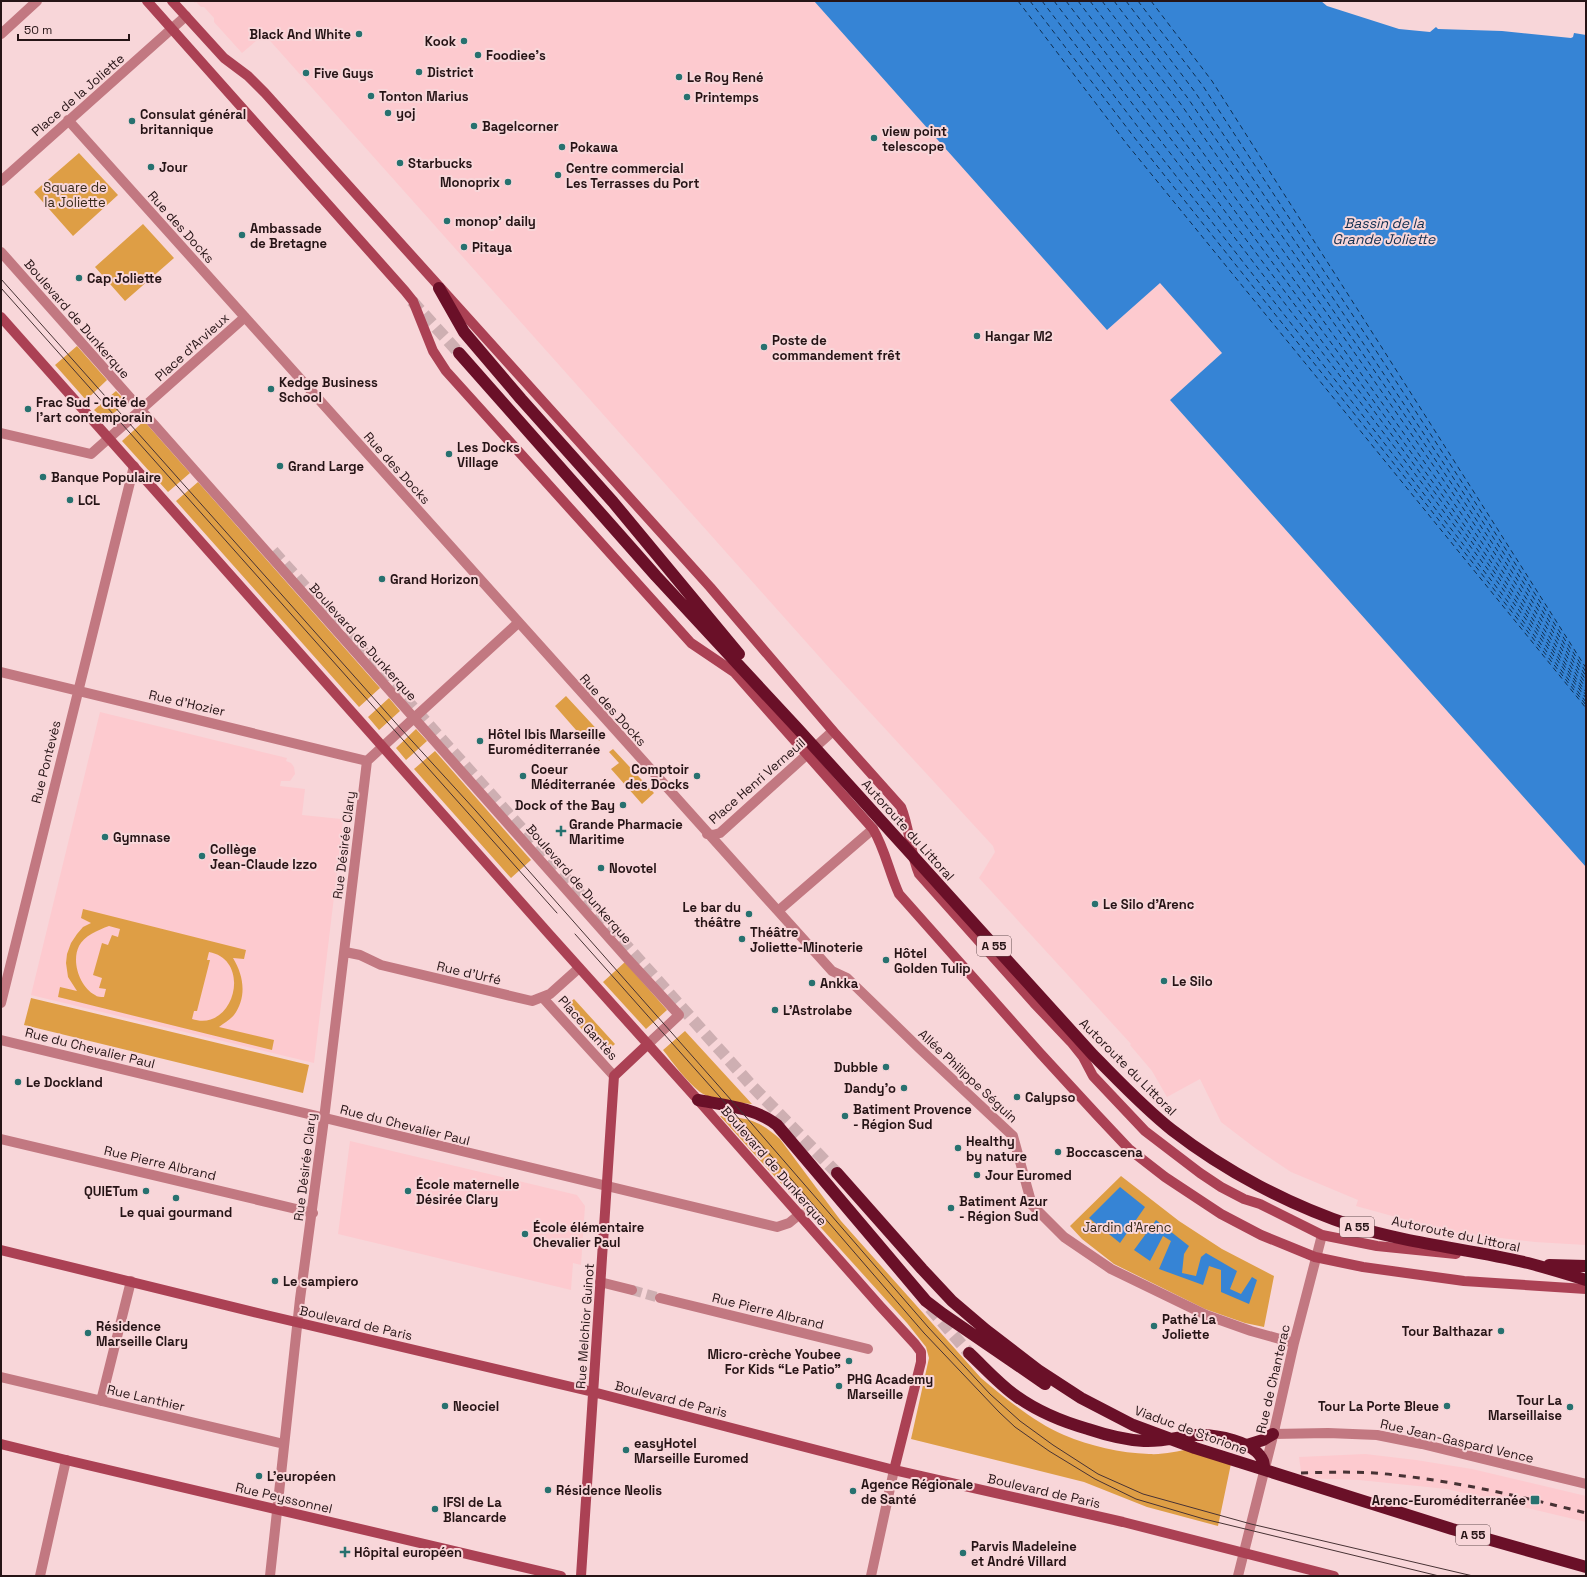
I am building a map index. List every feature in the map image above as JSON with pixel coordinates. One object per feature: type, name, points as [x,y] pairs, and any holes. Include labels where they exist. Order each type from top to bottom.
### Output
[{"type":"highway","points":[[440,288],[464,332],[521,399],[584,469],[666,566],[765,685],[798,729]]},
{"type":"highway","points":[[459,353],[656,576],[798,729]]},
{"type":"highway","name":"Autoroute du Littoral","points":[[798,729],[1093,1055],[1142,1104],[1171,1130],[1257,1185],[1307,1209],[1353,1226],[1413,1242],[1527,1263],[1586,1280]]},
{"type":"highway","points":[[698,1100],[728,1106],[763,1116],[777,1125],[926,1301],[982,1334]]},
{"type":"highway","points":[[837,1173],[982,1334]]},
{"type":"highway","points":[[1527,1263],[1586,1267]]},
{"type":"highway","name":"Viaduc de Storione","points":[[982,1334],[1081,1398],[1133,1425],[1168,1439],[1452,1529],[1586,1567]]},
{"type":"highway","points":[[969,1353],[1016,1396],[1057,1418],[1086,1429],[1115,1437],[1144,1441],[1170,1440],[1195,1435],[1212,1435],[1247,1445],[1256,1451],[1263,1461],[1265,1470]]},
{"type":"highway","points":[[1247,1445],[1263,1440],[1273,1434]]},
{"type":"street","points":[[1,34],[37,1]]},
{"type":"street","points":[[147,1],[405,290],[416,307],[433,351],[446,370],[691,643],[734,672],[873,829],[880,841],[893,882],[899,894],[1040,1053],[1129,1148],[1165,1177],[1221,1214],[1260,1235],[1315,1257],[1363,1267],[1464,1281],[1586,1289]]},
{"type":"street","points":[[172,1],[224,58],[248,76],[265,93],[705,581],[833,731],[901,807],[905,817],[915,864],[919,874],[1034,1003],[1071,1042],[1083,1057],[1093,1076],[1145,1131],[1178,1157],[1221,1187],[1244,1199],[1260,1204],[1322,1235],[1377,1246],[1586,1267]]},
{"type":"street","name":"Place de la Joliette","points":[[1,180],[186,16]]},
{"type":"street","name":"Rue des Docks","points":[[68,120],[707,834]]},
{"type":"street","name":"Boulevard de Dunkerque","points":[[1,252],[414,718],[680,1015],[648,1044]]},
{"type":"street","name":"Boulevard de Dunkerque","points":[[1,317],[915,1344],[921,1352],[922,1362],[894,1470]]},
{"type":"street","name":"Place d'Arvieux","points":[[1,433],[91,454],[245,317]]},
{"type":"street","name":"Rue Pontevès","points":[[1,1003],[77,691],[134,466]]},
{"type":"street","points":[[367,761],[518,623]]},
{"type":"street","name":"Rue d'Hozier","points":[[1,672],[367,761]]},
{"type":"street","name":"Place Henri Verneuil","points":[[707,834],[714,835],[720,833],[833,731]]},
{"type":"street","name":"Rue Désirée Clary","points":[[270,1576],[299,1322],[300,1299],[313,1213],[367,761]]},
{"type":"street","points":[[778,912],[873,829]]},
{"type":"street","name":"Place Henri Verneuil","points":[[707,834],[778,912]]},
{"type":"street","name":"Allée Philippe Séguin","points":[[778,912],[832,971],[847,978],[1013,1136],[1032,1204],[1064,1237],[1111,1269],[1206,1315],[1251,1331],[1294,1343]]},
{"type":"street","name":"Rue d'Urfé","points":[[345,952],[360,955],[381,965],[532,1002],[543,998]]},
{"type":"street","points":[[543,998],[550,994],[579,968]]},
{"type":"street","name":"Place Gantès","points":[[543,998],[614,1076]]},
{"type":"street","name":"Rue du Chevalier Paul","points":[[1,1040],[777,1227],[788,1223],[800,1214]]},
{"type":"street","points":[[614,1076],[648,1044]]},
{"type":"street","name":"Rue Melchior Guinot","points":[[581,1576],[614,1076]]},
{"type":"street","name":"Rue Pierre Albrand","points":[[1,1139],[313,1213]]},
{"type":"street","name":"Rue de Chanterac","points":[[1238,1576],[1245,1553],[1315,1257],[1322,1235]]},
{"type":"street","name":"Boulevard de Paris","points":[[1,1250],[594,1392],[894,1470],[1123,1522],[1334,1576]]},
{"type":"street","points":[[101,1401],[131,1281]]},
{"type":"street","points":[[600,1282],[632,1290]]},
{"type":"street","name":"Rue Pierre Albrand","points":[[660,1298],[868,1349]]},
{"type":"street","name":"Rue Lanthier","points":[[1,1377],[284,1444]]},
{"type":"street","name":"Rue Jean-Gaspard Vence","points":[[1273,1434],[1328,1433],[1377,1435],[1422,1444],[1586,1484]]},
{"type":"street","name":"Rue Peyssonnel","points":[[1,1444],[561,1576]]},
{"type":"street","points":[[40,1576],[66,1460]]},
{"type":"street","points":[[871,1576],[894,1470]]},
{"type":"shaded area","points":[[193,1],[814,1],[1107,330],[1160,282],[1222,353],[1170,400],[1586,867],[1586,1245],[1535,1242],[1450,1232],[1356,1206],[1358,1200],[1291,1172],[1255,1148],[1221,1122],[1200,1079],[1167,1097],[1152,1071],[1130,1045],[1131,1044],[979,878],[995,852],[993,846],[832,671],[264,34],[242,53],[214,22],[214,18],[204,7],[201,7]]},
{"type":"shaded area","name":"Collège Jean-Claude Izzo","points":[[100,712],[287,758],[286,761],[291,763],[294,767],[295,774],[290,781],[281,781],[280,786],[305,789],[302,815],[341,819],[341,822],[343,822],[314,1063],[31,995]]},
{"type":"shaded area","points":[[350,1141],[577,1195],[585,1206],[581,1265],[573,1263],[571,1290],[338,1234]]},
{"type":"shaded area","points":[[1365,1454],[1472,1469],[1586,1496],[1586,1522],[1447,1489],[1359,1480],[1302,1478],[1299,1457]]},
{"type":"green space","name":"Square de la Joliette","points":[[79,153],[118,195],[73,236],[34,192]]},
{"type":"green space","points":[[143,224],[174,258],[125,301],[95,267]]},
{"type":"green space","points":[[77,346],[107,380],[86,400],[55,365]]},
{"type":"green space","points":[[116,391],[126,401],[125,404],[105,420],[94,410]]},
{"type":"green space","points":[[144,421],[190,473],[168,492],[122,441]]},
{"type":"green space","points":[[198,482],[380,688],[359,707],[176,501]]},
{"type":"green space","points":[[566,696],[604,737],[599,741],[590,732],[583,738],[555,706]]},
{"type":"green space","points":[[389,698],[400,711],[379,730],[368,717]]},
{"type":"green space","points":[[416,729],[427,741],[406,760],[396,748]]},
{"type":"green space","points":[[613,749],[654,793],[642,804],[611,769],[619,763],[609,752]]},
{"type":"green space","points":[[435,751],[531,860],[511,878],[414,769]]},
{"type":"green space","points":[[83,909],[246,950],[244,959],[233,958],[242,979],[241,1001],[234,1015],[219,1027],[274,1040],[272,1050],[58,997],[60,987],[77,991],[68,977],[66,963],[67,954],[71,943],[83,927],[91,923],[81,918]],"holes":[[[109,926],[120,929],[118,937],[112,935],[108,945],[102,943],[93,975],[102,978],[99,988],[106,989],[104,997],[99,997],[90,991],[81,980],[78,974],[76,959],[81,942],[96,931]],[[209,952],[223,958],[231,968],[234,980],[233,994],[227,1006],[219,1016],[207,1020],[192,1019],[194,1011],[197,1011],[210,960],[207,960]]]},
{"type":"green space","points":[[625,962],[667,1010],[646,1029],[603,982]]},
{"type":"green space","points":[[31,998],[309,1065],[303,1093],[24,1025]]},
{"type":"green space","points":[[574,999],[615,1044],[604,1054],[563,1008]]},
{"type":"green space","points":[[685,1031],[752,1104],[712,1098],[700,1092],[685,1078],[663,1050]]},
{"type":"green space","points":[[720,1116],[753,1121],[780,1139],[841,1221],[981,1378],[1031,1417],[1053,1430],[1074,1439],[1095,1446],[1116,1450],[1154,1454],[1196,1449],[1233,1454],[1218,1526],[1147,1507],[1084,1482],[911,1439],[929,1358],[926,1347],[907,1323]]},
{"type":"green space","name":"Jardin d’Arenc","points":[[1121,1176],[1179,1221],[1222,1249],[1274,1276],[1264,1327],[1245,1323],[1205,1309],[1114,1264],[1082,1239],[1070,1226]]},
{"type":"water","name":"Bassin de la Grande Joliette","points":[[814,1],[1321,1],[1327,6],[1399,29],[1430,32],[1436,27],[1438,29],[1502,31],[1571,38],[1573,37],[1574,33],[1586,35],[1586,867],[1170,400],[1222,353],[1160,283],[1107,330]]},
{"type":"water","points":[[1120,1187],[1145,1207],[1120,1243],[1089,1218]]},
{"type":"water","points":[[1156,1220],[1189,1246],[1184,1254],[1182,1273],[1196,1276],[1201,1257],[1206,1253],[1237,1271],[1230,1289],[1241,1294],[1252,1277],[1257,1280],[1249,1304],[1221,1292],[1221,1270],[1209,1266],[1203,1285],[1159,1269],[1171,1241],[1163,1236],[1150,1261],[1134,1250]]},
{"type":"ferry route","points":[[1018,1],[1126,143],[1586,708]]},
{"type":"ferry route","points":[[1030,1],[1134,137],[1586,705]]},
{"type":"ferry route","points":[[1042,1],[1141,131],[1586,702]]},
{"type":"ferry route","points":[[1054,1],[1586,698]]},
{"type":"ferry route","points":[[1066,1],[1156,119],[1586,695]]},
{"type":"ferry route","points":[[1078,1],[1164,114],[1586,692]]},
{"type":"ferry route","points":[[1090,1],[1171,108],[1586,688]]},
{"type":"ferry route","points":[[1102,1],[1180,103],[1586,684]]},
{"type":"ferry route","points":[[1114,1],[1187,97],[1586,680]]},
{"type":"ferry route","points":[[1126,1],[1195,92],[1586,676]]},
{"type":"ferry route","points":[[1138,1],[1203,86],[1586,672]]},
{"type":"ferry route","points":[[1151,1],[1212,81],[1586,668]]},
{"type":"tunnel","points":[[412,301],[459,353]]},
{"type":"tunnel","points":[[273,551],[753,1087],[837,1173]]},
{"type":"tunnel","points":[[632,1290],[660,1298]]},
{"type":"tunnel","points":[[930,1308],[969,1353]]},
{"type":"tram line","points":[[1,279],[402,730],[476,811],[739,1109],[928,1327],[990,1394],[1020,1421],[1053,1445],[1098,1474],[1143,1494],[1251,1524],[1473,1576]]},
{"type":"tram line","points":[[1,288],[557,913]]},
{"type":"tram line","points":[[575,934],[728,1106],[924,1333],[1015,1427],[1049,1451],[1095,1479],[1136,1499],[1204,1519],[1439,1576]]},
{"type":"railway","points":[[1301,1473],[1360,1472],[1419,1478],[1539,1501],[1586,1513]]},
{"type":"place","name":"Black And White","points":[[359,34]]},
{"type":"place","name":"Kook","points":[[464,41]]},
{"type":"place","name":"Foodiee's","points":[[478,55]]},
{"type":"place","name":"District","points":[[419,72]]},
{"type":"place","name":"Five Guys","points":[[306,73]]},
{"type":"place","name":"Le Roy René","points":[[679,77]]},
{"type":"place","name":"Tonton Marius","points":[[371,96]]},
{"type":"place","name":"Printemps","points":[[687,97]]},
{"type":"place","name":"yoj","points":[[388,113]]},
{"type":"place","name":"Consulat général britannique","points":[[132,121]]},
{"type":"place","name":"Bagelcorner","points":[[474,126]]},
{"type":"place","name":"view point telescope","points":[[874,138]]},
{"type":"place","name":"Pokawa","points":[[562,147]]},
{"type":"place","name":"Starbucks","points":[[400,163]]},
{"type":"place","name":"Jour","points":[[151,167]]},
{"type":"place","name":"Centre commercial Les Terrasses du Port","points":[[558,175]]},
{"type":"place","name":"Monoprix","points":[[508,182]]},
{"type":"place","name":"monop' daily","points":[[447,221]]},
{"type":"place","name":"Ambassade de Bretagne","points":[[242,235]]},
{"type":"place","name":"Pitaya","points":[[464,247]]},
{"type":"place","name":"Cap Joliette","points":[[79,278]]},
{"type":"place","name":"Hangar M2","points":[[977,336]]},
{"type":"place","name":"Poste de commandement frêt","points":[[764,347]]},
{"type":"place","name":"Kedge Business School","points":[[271,389]]},
{"type":"place","name":"Frac Sud - Cité de l'art contemporain","points":[[28,409]]},
{"type":"place","name":"Les Docks Village","points":[[449,454]]},
{"type":"place","name":"Grand Large","points":[[280,466]]},
{"type":"place","name":"Banque Populaire","points":[[43,477]]},
{"type":"place","name":"LCL","points":[[70,500]]},
{"type":"place","name":"Grand Horizon","points":[[382,579]]},
{"type":"place","name":"Hôtel Ibis Marseille Euroméditerranée","points":[[480,741]]},
{"type":"place","name":"Coeur Méditerranée","points":[[523,776]]},
{"type":"place","name":"Comptoir des Docks","points":[[697,776]]},
{"type":"place","name":"Dock of the Bay","points":[[623,805]]},
{"type":"place","name":"Grande Pharmacie Maritime","points":[[561,831]]},
{"type":"place","name":"Gymnase","points":[[105,837]]},
{"type":"place","name":"Collège Jean-Claude Izzo","points":[[202,856]]},
{"type":"place","name":"Novotel","points":[[601,868]]},
{"type":"place","name":"Le Silo d'Arenc","points":[[1095,904]]},
{"type":"place","name":"Le bar du théâtre","points":[[749,914]]},
{"type":"place","name":"Théâtre Joliette-Minoterie","points":[[742,939]]},
{"type":"place","name":"Hôtel Golden Tulip","points":[[886,960]]},
{"type":"place","name":"Le Silo","points":[[1164,981]]},
{"type":"place","name":"Ankka","points":[[812,983]]},
{"type":"place","name":"L'Astrolabe","points":[[775,1010]]},
{"type":"place","name":"Dubble","points":[[886,1067]]},
{"type":"place","name":"Le Dockland","points":[[18,1082]]},
{"type":"place","name":"Dandy’o","points":[[904,1088]]},
{"type":"place","name":"Calypso","points":[[1017,1097]]},
{"type":"place","name":"Batiment Provence - Région Sud","points":[[845,1116]]},
{"type":"place","name":"Healthy by nature","points":[[958,1148]]},
{"type":"place","name":"Boccascena","points":[[1058,1152]]},
{"type":"place","name":"Jour Euromed","points":[[977,1175]]},
{"type":"place","name":"QUIETum","points":[[146,1191]]},
{"type":"place","name":"École maternelle Désirée Clary","points":[[408,1191]]},
{"type":"place","name":"Le quai gourmand","points":[[176,1198]]},
{"type":"place","name":"Batiment Azur - Région Sud","points":[[951,1208]]},
{"type":"place","name":"École élémentaire Chevalier Paul","points":[[525,1234]]},
{"type":"place","name":"Le sampiero","points":[[275,1281]]},
{"type":"place","name":"Pathé La Joliette","points":[[1154,1326]]},
{"type":"place","name":"Tour Balthazar","points":[[1501,1331]]},
{"type":"place","name":"Résidence Marseille Clary","points":[[88,1333]]},
{"type":"place","name":"Micro-crèche Youbee For Kids “Le Patio”","points":[[849,1361]]},
{"type":"place","name":"PHG Academy Marseille","points":[[839,1386]]},
{"type":"place","name":"Neociel","points":[[445,1406]]},
{"type":"place","name":"Tour La Porte Bleue","points":[[1447,1406]]},
{"type":"place","name":"Tour La Marseillaise","points":[[1570,1407]]},
{"type":"place","name":"easyHotel Marseille Euromed","points":[[626,1450]]},
{"type":"place","name":"L’européen","points":[[259,1476]]},
{"type":"place","name":"Résidence Neolis","points":[[548,1490]]},
{"type":"place","name":"Agence Régionale de Santé","points":[[853,1491]]},
{"type":"place","name":"Arenc-Euroméditerranée","points":[[1535,1500]]},
{"type":"place","name":"IFSI de La Blancarde","points":[[435,1509]]},
{"type":"place","name":"Hôpital européen","points":[[345,1552]]},
{"type":"place","name":"Parvis Madeleine et André Villard","points":[[963,1553]]}]
